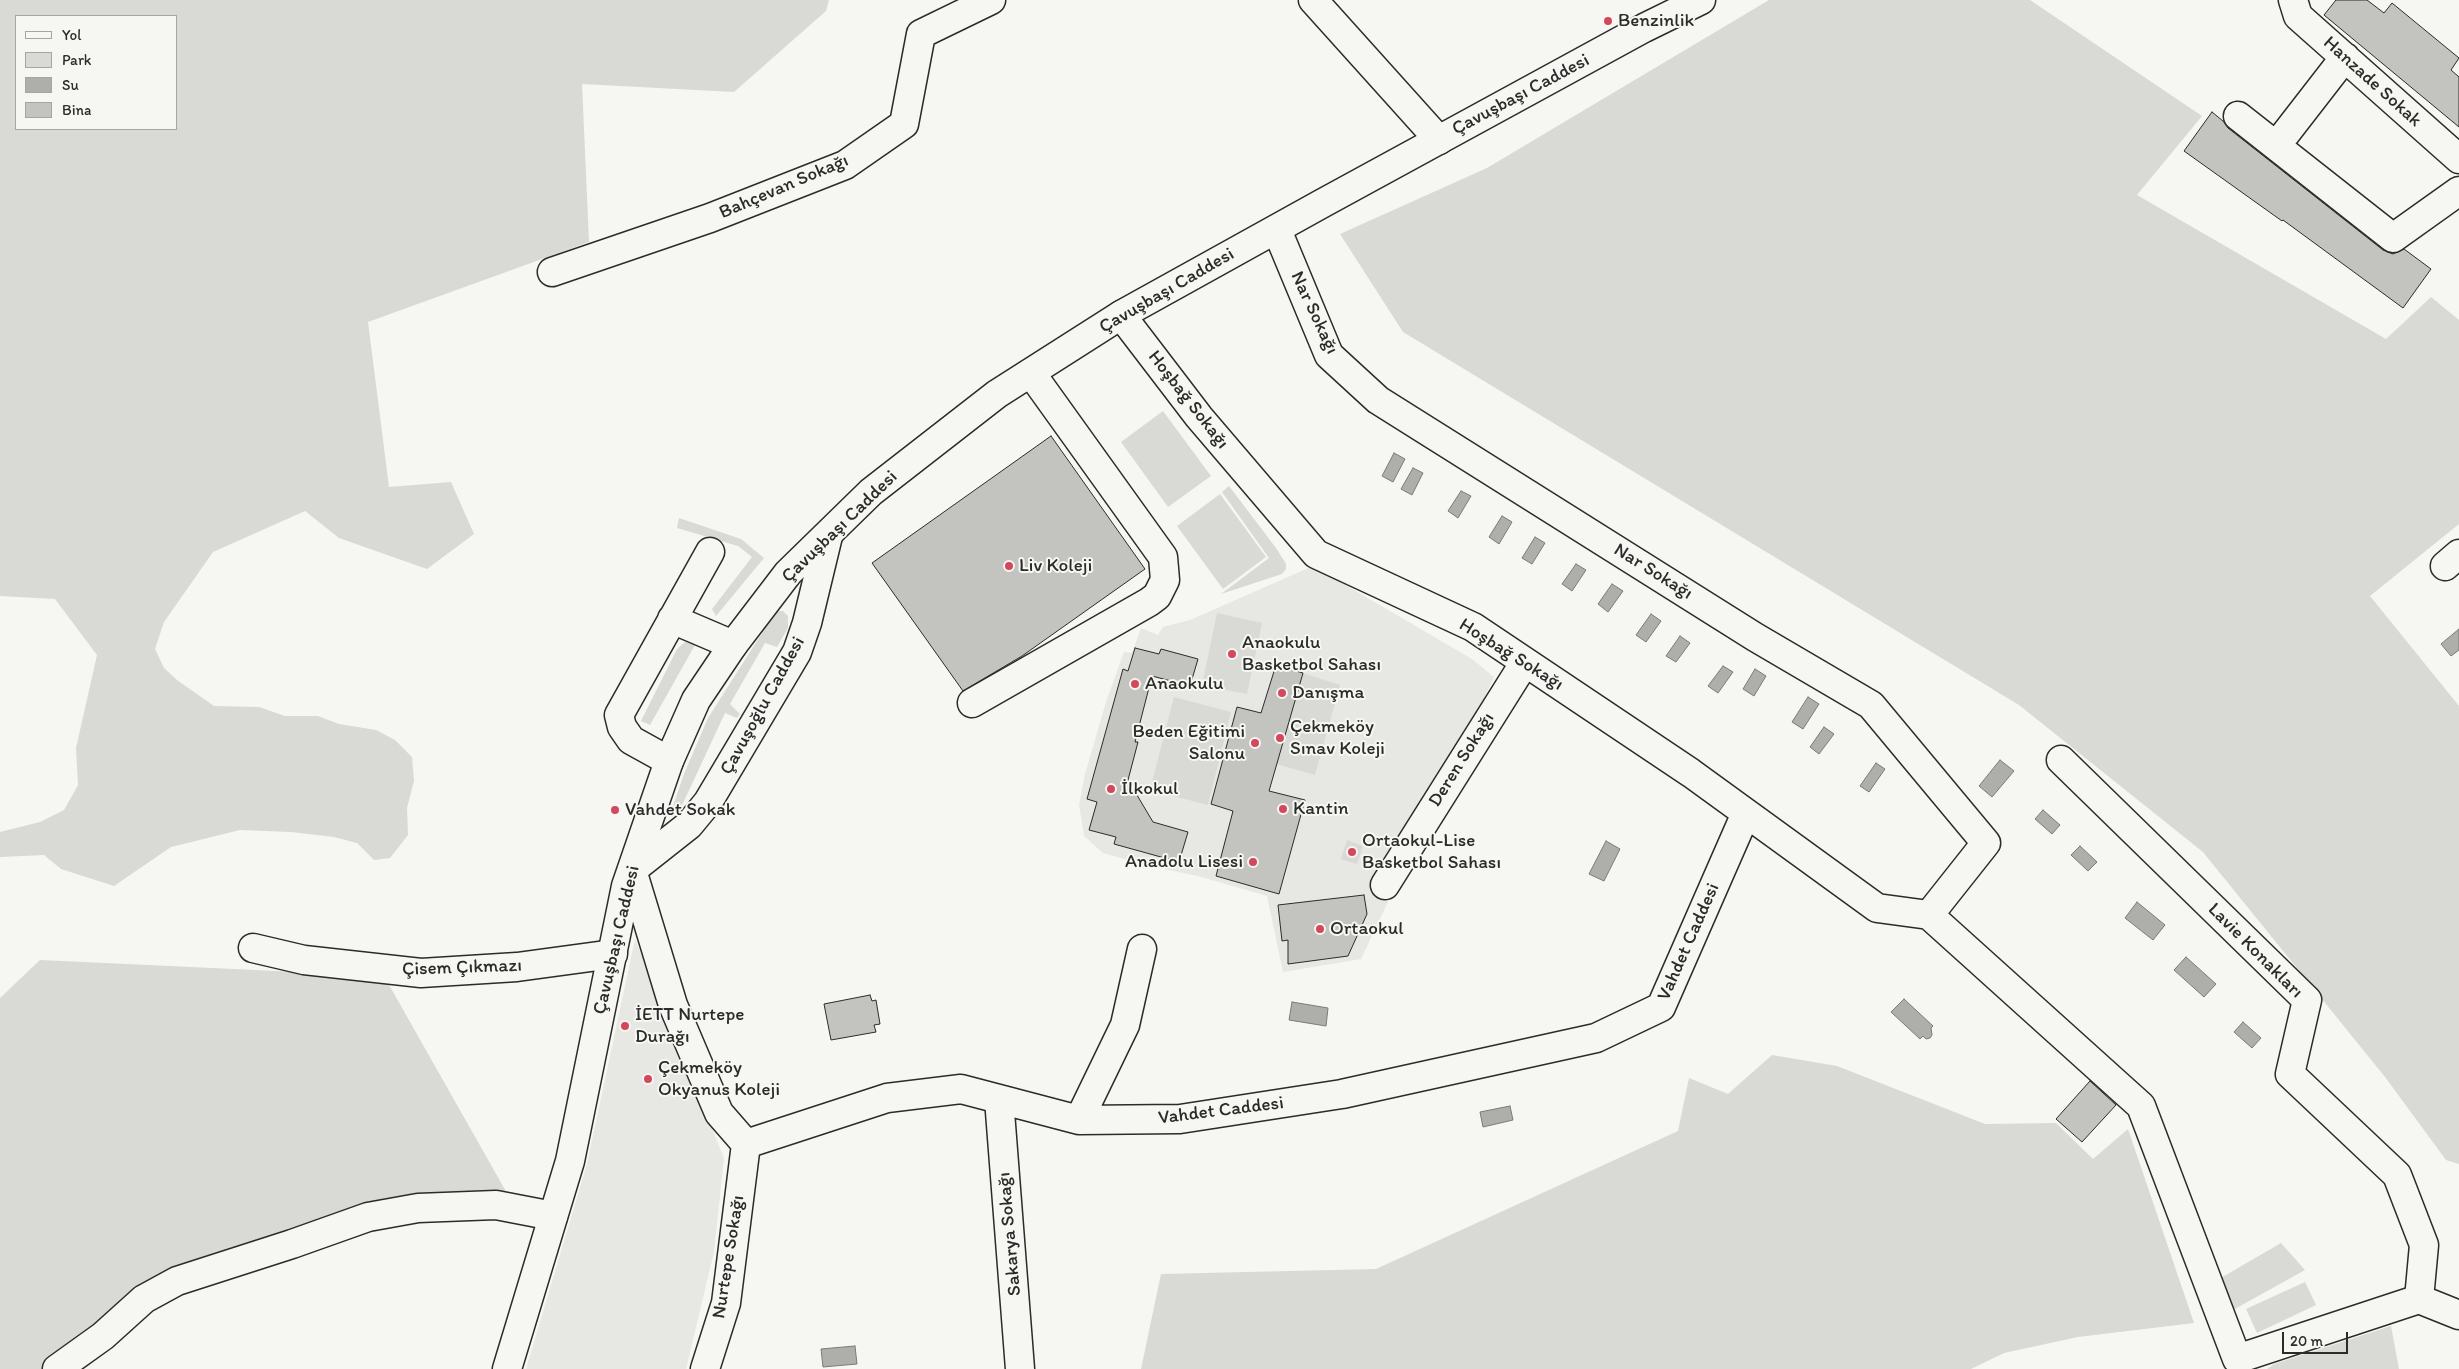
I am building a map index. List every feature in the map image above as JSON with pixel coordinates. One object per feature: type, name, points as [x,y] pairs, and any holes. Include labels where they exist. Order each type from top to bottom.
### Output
[{"type":"street","name":"Bahçevan Sokağı","points":[[552,272],[710,218],[845,165],[904,124],[921,34],[991,0]]},
{"type":"street","points":[[1313,0],[1439,140]]},
{"type":"street","name":"Çavuşbaşı Caddesi","points":[[507,1369],[570,1161],[626,886],[669,760],[696,700],[733,645],[788,573],[871,492],[997,394],[1122,315],[1644,28],[1700,0]]},
{"type":"street","name":"Hanzade Sokak","points":[[2293,0],[2298,16],[2459,159]]},
{"type":"street","points":[[2276,146],[2345,57]]},
{"type":"street","points":[[2238,116],[2393,238],[2459,191]]},
{"type":"street","name":"Nar Sokağı","points":[[1277,230],[1329,355],[1378,400],[1755,637],[1871,705],[1986,843],[1929,915]]},
{"type":"street","name":"Hoşbağ Sokağı","points":[[1122,315],[1199,417],[1316,554],[1473,627],[1691,773],[1877,908],[1929,915]]},
{"type":"street","points":[[972,703],[1149,602],[1156,596],[1165,580],[1163,556],[1031,373]]},
{"type":"street","name":"Çavuşoğlu Caddesi","points":[[632,870],[689,825],[708,802],[797,652],[808,623],[828,536]]},
{"type":"street","points":[[669,760],[631,740],[622,728],[619,715],[710,552]]},
{"type":"street","points":[[672,619],[733,645]]},
{"type":"street","name":"Deren Sokağı","points":[[1385,885],[1525,662]]},
{"type":"street","name":"Lavie Konakları","points":[[2061,760],[2307,1000],[2290,1074],[2397,1175],[2424,1245],[2419,1299]]},
{"type":"street","name":"Vahdet Caddesi","points":[[746,1144],[887,1098],[961,1090],[1079,1120],[1180,1119],[1342,1094],[1596,1038],[1661,1007],[1746,814]]},
{"type":"street","points":[[632,870],[673,1005],[719,1113],[746,1144]]},
{"type":"street","points":[[1929,915],[2141,1106],[2230,1364],[2419,1299],[2459,1316]]},
{"type":"street","name":"Çisem Çıkmazı","points":[[253,948],[304,960],[421,973],[517,967],[612,954]]},
{"type":"street","points":[[1079,1120],[1125,1025],[1142,949]]},
{"type":"street","name":"Sakarya Sokağı","points":[[999,1099],[1020,1369]]},
{"type":"street","name":"Nurtepe Sokağı","points":[[706,1369],[726,1303],[746,1144]]},
{"type":"street","points":[[57,1369],[103,1336],[144,1299],[177,1281],[368,1217],[418,1208],[496,1205],[553,1216]]},
{"type":"shaded area","name":"Çekmeköy Sınav Koleji","points":[[1313,566],[1472,659],[1494,677],[1361,959],[1283,972],[1267,896],[1198,876],[1153,867],[1103,853],[1084,836],[1079,805],[1085,774],[1106,702],[1124,652],[1132,653],[1141,628],[1158,635],[1163,627],[1190,620]]},
{"type":"shaded area","name":"Çekmeköy Okyanus Koleji","points":[[635,939],[724,1158],[714,1252],[686,1369],[526,1369],[587,1164]]},
{"type":"green space","points":[[0,0],[829,0],[826,11],[734,92],[582,84],[589,242],[368,322],[389,487],[451,482],[474,534],[427,569],[339,538],[305,511],[213,552],[164,622],[155,649],[164,668],[177,680],[214,706],[259,707],[285,716],[318,716],[339,724],[376,730],[395,740],[412,757],[414,781],[407,808],[408,835],[390,858],[374,860],[357,843],[334,837],[291,832],[240,830],[171,847],[114,886],[61,869],[44,855],[0,857],[0,832],[40,822],[64,810],[78,785],[76,748],[97,655],[55,599],[0,596]]},
{"type":"green space","points":[[1769,0],[2030,0],[2202,116],[2137,195],[2386,339],[2431,297],[2459,320],[2459,524],[2370,596],[2459,706],[2459,1164],[2446,1160],[2385,1077],[2203,852],[2019,705],[1403,332],[1340,234],[1487,168]]},
{"type":"green space","points":[[1163,411],[1211,476],[1168,507],[1121,442]]},
{"type":"green space","points":[[1229,486],[1276,548],[1286,564],[1286,569],[1282,574],[1221,594],[1269,558],[1222,492]]},
{"type":"green space","points":[[1220,494],[1266,557],[1223,589],[1177,526]]},
{"type":"green space","points":[[679,518],[741,539],[764,558],[716,616],[712,609],[752,557],[738,546],[677,528]]},
{"type":"green space","points":[[778,611],[783,611],[788,616],[788,628],[777,647],[765,643],[730,704],[740,714],[737,718],[725,713],[678,814],[672,809],[684,774],[708,718],[774,614]]},
{"type":"green space","name":"Anaokulu Basketbol Sahası","points":[[1217,613],[1262,623],[1247,694],[1202,685]]},
{"type":"green space","points":[[685,642],[695,645],[650,725],[641,721],[677,649]]},
{"type":"green space","points":[[1303,673],[1340,685],[1315,775],[1276,764]]},
{"type":"green space","points":[[1174,697],[1231,712],[1208,805],[1150,790]]},
{"type":"green space","name":"Ortaokul-Lise Basketbol Sahası","points":[[1347,840],[1363,846],[1357,864],[1341,859]]},
{"type":"green space","points":[[40,960],[384,976],[521,1218],[421,1218],[259,1265],[158,1305],[72,1369],[0,1369],[0,998]]},
{"type":"green space","points":[[1772,1055],[1837,1066],[1985,1124],[2056,1123],[2093,1159],[2128,1129],[2194,1323],[2078,1337],[2004,1353],[1971,1369],[1141,1369],[1161,1274],[1376,1269],[1678,1131],[1689,1078],[1728,1094]]},
{"type":"green space","points":[[2281,1243],[2305,1270],[2233,1310],[2219,1279]]},
{"type":"green space","points":[[2305,1282],[2316,1305],[2257,1333],[2246,1309]]},
{"type":"green space","points":[[2391,1326],[2399,1369],[2267,1369],[2274,1364]]},
{"type":"water","points":[[1394,453],[1405,459],[1393,482],[1382,476]]},
{"type":"water","points":[[1413,468],[1423,473],[1412,495],[1401,489]]},
{"type":"water","points":[[1461,491],[1471,496],[1458,518],[1448,511]]},
{"type":"water","points":[[1502,516],[1512,522],[1499,544],[1489,537]]},
{"type":"water","points":[[1535,537],[1545,543],[1532,564],[1522,558]]},
{"type":"water","points":[[1576,564],[1586,570],[1572,591],[1562,584]]},
{"type":"water","points":[[1612,584],[1623,591],[1608,612],[1598,604]]},
{"type":"water","points":[[1651,614],[1661,621],[1646,642],[1636,635]]},
{"type":"water","points":[[2459,629],[2459,650],[2451,656],[2441,644]]},
{"type":"water","points":[[1680,636],[1690,643],[1676,662],[1666,656]]},
{"type":"water","points":[[1723,666],[1733,672],[1718,693],[1708,686]]},
{"type":"water","points":[[1755,669],[1766,676],[1754,696],[1743,689]]},
{"type":"water","points":[[1808,697],[1819,704],[1803,729],[1792,722]]},
{"type":"water","points":[[1824,727],[1834,734],[1819,754],[1810,747]]},
{"type":"water","points":[[2000,760],[2014,771],[1992,797],[1979,786]]},
{"type":"water","points":[[1876,763],[1885,769],[1869,792],[1860,786]]},
{"type":"water","points":[[2043,810],[2060,825],[2052,834],[2035,819]]},
{"type":"water","points":[[1606,841],[1620,849],[1604,881],[1589,874]]},
{"type":"water","points":[[2080,846],[2097,862],[2088,871],[2071,855]]},
{"type":"water","points":[[2137,902],[2165,925],[2153,940],[2125,918]]},
{"type":"water","points":[[2186,957],[2216,984],[2204,997],[2174,970]]},
{"type":"water","points":[[1904,999],[1933,1026],[1930,1038],[1926,1039],[1923,1036],[1920,1039],[1891,1012]]},
{"type":"water","points":[[1292,1002],[1328,1008],[1326,1026],[1289,1020]]},
{"type":"water","points":[[2243,1022],[2261,1038],[2252,1048],[2234,1032]]},
{"type":"water","points":[[1510,1106],[1513,1120],[1483,1127],[1480,1112]]},
{"type":"water","points":[[855,1346],[857,1364],[823,1367],[821,1349]]},
{"type":"building","points":[[2336,0],[2367,0],[2384,13],[2392,3],[2459,58],[2451,70],[2459,77],[2459,127],[2324,15]]},
{"type":"building","points":[[2212,112],[2228,128],[2383,250],[2393,254],[2404,249],[2431,269],[2403,308],[2283,220],[2184,151]]},
{"type":"building","name":"Liv Koleji","points":[[1051,436],[1145,569],[1022,656],[963,691],[872,563]]},
{"type":"building","name":"İlkokul","points":[[1135,648],[1159,654],[1161,649],[1198,659],[1190,686],[1152,676],[1135,742],[1138,742],[1128,780],[1153,822],[1188,832],[1179,862],[1114,844],[1116,837],[1089,830],[1097,802],[1087,799],[1123,669],[1128,671]]},
{"type":"building","points":[[1276,665],[1303,673],[1269,791],[1305,800],[1279,894],[1216,876],[1233,811],[1211,804],[1237,707],[1261,713]]},
{"type":"building","name":"Ortaokul","points":[[1364,895],[1367,914],[1348,956],[1288,964],[1288,940],[1282,941],[1278,905]]},
{"type":"building","points":[[870,995],[872,1001],[876,1000],[880,1024],[874,1025],[876,1032],[831,1040],[824,1004]]},
{"type":"building","points":[[2090,1081],[2116,1105],[2082,1142],[2056,1119]]},
{"type":"place","name":"Benzinlik","points":[[1608,21]]},
{"type":"place","name":"Liv Koleji","points":[[1009,566]]},
{"type":"place","name":"Anaokulu Basketbol Sahası","points":[[1232,654]]},
{"type":"place","name":"Anaokulu","points":[[1135,684]]},
{"type":"place","name":"Danışma","points":[[1282,693]]},
{"type":"place","name":"Çekmeköy Sınav Koleji","points":[[1280,738]]},
{"type":"place","name":"Beden Eğitimi Salonu","points":[[1255,743]]},
{"type":"place","name":"İlkokul","points":[[1111,789]]},
{"type":"place","name":"Kantin","points":[[1283,809]]},
{"type":"place","name":"Vahdet Sokak","points":[[615,810]]},
{"type":"place","name":"Ortaokul-Lise Basketbol Sahası","points":[[1352,852]]},
{"type":"place","name":"Anadolu Lisesi","points":[[1253,862]]},
{"type":"place","name":"Ortaokul","points":[[1320,929]]},
{"type":"place","name":"İETT Nurtepe Durağı","points":[[625,1026]]},
{"type":"place","name":"Çekmeköy Okyanus Koleji","points":[[648,1079]]}]
